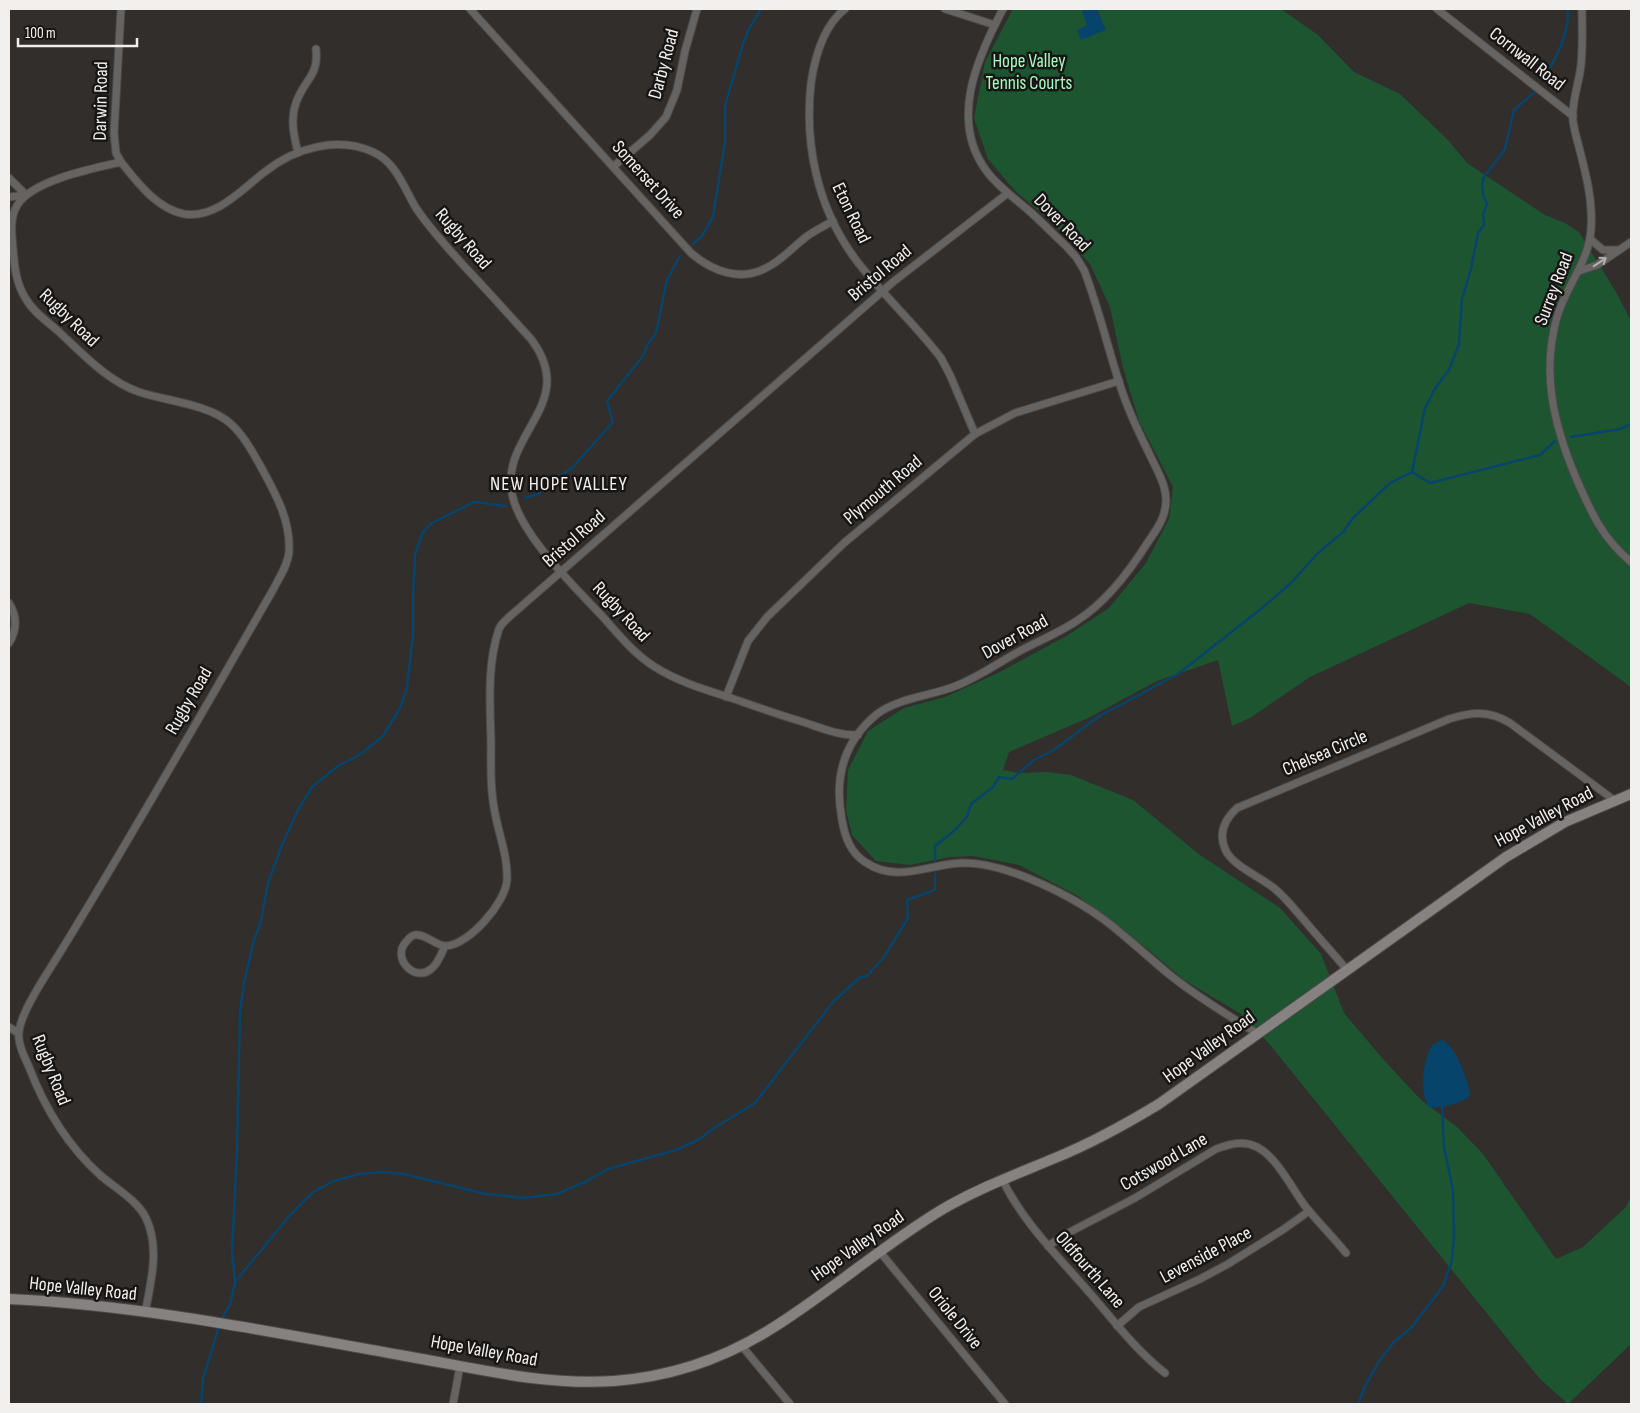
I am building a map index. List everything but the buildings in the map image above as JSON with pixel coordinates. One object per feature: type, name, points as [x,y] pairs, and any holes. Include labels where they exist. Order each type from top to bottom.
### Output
[{"type":"main road","name":"Hope Valley Road","points":[[9,1299],[46,1301],[229,1324],[535,1379],[617,1381],[652,1376],[688,1367],[741,1346],[773,1328],[944,1209],[1002,1179],[1082,1146],[1160,1104],[1514,852],[1566,822],[1631,794]]},
{"type":"street","name":"Darwin Road","points":[[120,9],[114,133],[116,153],[121,162]]},
{"type":"street","name":"Somerset Drive","points":[[470,9],[691,253],[711,268],[726,273],[752,274],[766,268],[808,236],[833,221]]},
{"type":"street","name":"Darby Road","points":[[614,166],[650,135],[666,117],[677,90],[696,9]]},
{"type":"street","name":"Eton Road","points":[[845,9],[838,14],[828,27],[812,74],[809,112],[810,147],[824,203],[856,259],[941,358],[974,434]]},
{"type":"street","points":[[945,9],[995,25]]},
{"type":"street","name":"Dover Road","points":[[1003,9],[976,69],[970,99],[968,129],[973,147],[983,166],[995,181],[1076,257],[1088,281],[1130,412],[1160,475],[1167,504],[1164,514],[1136,562],[1095,606],[1079,620],[975,677],[938,692],[889,707],[877,715],[858,735],[842,767],[838,792],[847,841],[866,863],[885,870],[915,872],[952,864],[972,863],[1000,868],[1030,878],[1062,893],[1089,909],[1115,928],[1185,986],[1258,1034]]},
{"type":"street","name":"Cornwall Road","points":[[1437,9],[1573,116]]},
{"type":"street","name":"Surrey Road","points":[[1582,9],[1581,65],[1573,116],[1592,208],[1590,239],[1579,271],[1562,304],[1554,328],[1550,356],[1553,407],[1566,450],[1589,509],[1603,533],[1631,562]]},
{"type":"street","points":[[298,153],[293,134],[292,120],[298,97],[315,71],[317,62],[316,49]]},
{"type":"street","name":"Rugby Road","points":[[121,162],[154,199],[178,212],[192,214],[216,209],[268,169],[310,148],[346,144],[366,149],[382,156],[394,169],[416,208],[432,231],[540,351],[548,376],[546,394],[518,453],[511,473],[512,494],[520,515],[538,544],[644,660],[656,668],[692,685],[726,697],[847,736],[858,735]]},
{"type":"street","points":[[9,197],[26,195],[52,181],[77,172],[121,162]]},
{"type":"street","points":[[9,178],[26,195]]},
{"type":"street","name":"Bristol Road","points":[[444,946],[467,936],[488,919],[501,899],[507,881],[503,848],[492,792],[490,679],[500,626],[883,290],[1008,193]]},
{"type":"street","name":"Rugby Road","points":[[26,195],[18,203],[11,229],[16,271],[21,291],[26,300],[73,346],[119,382],[139,392],[214,413],[229,422],[250,447],[282,506],[287,527],[289,552],[273,590],[86,910],[34,995],[22,1018],[18,1033],[35,1084],[52,1117],[77,1151],[107,1181],[134,1202],[146,1218],[154,1250],[152,1276],[145,1313]]},
{"type":"street","points":[[1590,239],[1602,250],[1618,250]]},
{"type":"street","points":[[1579,271],[1596,265],[1631,242]]},
{"type":"street","name":"Plymouth Road","points":[[726,697],[748,641],[767,617],[844,544],[974,434],[1014,412],[1119,381]]},
{"type":"street","points":[[9,603],[15,618],[9,644]]},
{"type":"street","name":"Chelsea Circle","points":[[1347,970],[1285,898],[1226,852],[1223,838],[1224,824],[1237,808],[1449,719],[1476,712],[1494,714],[1510,723],[1614,800]]},
{"type":"street","points":[[418,935],[444,946],[436,964],[431,970],[424,973],[415,973],[402,961],[400,953],[403,944],[410,937],[418,935]]},
{"type":"street","points":[[9,1027],[18,1033]]},
{"type":"street","name":"Cotswood Lane","points":[[1048,1246],[1068,1233],[1135,1198],[1216,1149],[1230,1144],[1242,1143],[1257,1147],[1268,1155],[1309,1211],[1346,1253]]},
{"type":"street","name":"Oldfourth Lane","points":[[1002,1179],[1010,1196],[1048,1246],[1117,1326],[1150,1361],[1165,1373]]},
{"type":"street","name":"Levenside Place","points":[[1117,1326],[1139,1308],[1200,1280],[1284,1229],[1309,1211]]},
{"type":"street","name":"Oriole Drive","points":[[880,1252],[1005,1404]]},
{"type":"street","points":[[741,1346],[790,1404]]},
{"type":"street","points":[[453,1404],[460,1366]]},
{"type":"green space","name":"Hope Valley Tennis Courts","points":[[1013,9],[1281,9],[1318,35],[1354,72],[1400,94],[1448,140],[1467,163],[1545,215],[1565,223],[1579,232],[1616,292],[1631,321],[1631,687],[1530,614],[1469,603],[1310,677],[1250,718],[1232,726],[1218,660],[1157,681],[1088,718],[1009,752],[1003,770],[1020,773],[1046,772],[1071,775],[1133,800],[1200,855],[1280,908],[1321,954],[1344,1013],[1421,1100],[1457,1127],[1483,1154],[1556,1259],[1583,1247],[1626,1207],[1631,1196],[1631,1344],[1568,1404],[1540,1379],[1271,1046],[1241,1014],[1184,980],[1145,947],[1078,896],[1019,865],[973,856],[950,857],[910,865],[876,861],[852,835],[846,810],[848,770],[868,731],[904,708],[945,697],[998,673],[1068,635],[1109,608],[1146,563],[1169,519],[1173,487],[1139,421],[1123,368],[1110,307],[1090,264],[1053,223],[1015,191],[988,159],[974,118],[985,62]]},
{"type":"water","points":[[1097,9],[1106,30],[1081,40],[1077,30],[1087,25],[1082,11]]},
{"type":"water","points":[[1441,1040],[1452,1048],[1456,1055],[1464,1072],[1470,1095],[1458,1103],[1430,1108],[1424,1096],[1424,1069],[1431,1047]]},
{"type":"waterway","points":[[693,244],[702,236],[713,217],[725,142],[725,106],[743,44],[749,29],[761,9]]},
{"type":"waterway","points":[[1544,78],[1558,53],[1564,36],[1568,9]]},
{"type":"waterway","points":[[1412,472],[1425,408],[1436,387],[1449,370],[1459,344],[1462,299],[1471,269],[1478,233],[1484,225],[1483,214],[1487,204],[1483,195],[1482,185],[1484,177],[1505,149],[1514,110],[1533,93]]},
{"type":"waterway","points":[[525,498],[547,489],[556,478],[572,468],[613,422],[607,401],[643,356],[648,344],[656,333],[667,280],[680,256]]},
{"type":"waterway","points":[[1571,437],[1620,429],[1631,424]]},
{"type":"waterway","points":[[1412,472],[1430,483],[1540,455],[1555,441]]},
{"type":"waterway","points":[[935,861],[935,846],[955,830],[967,817],[971,804],[993,787],[999,777],[1012,779],[1034,760],[1054,750],[1098,717],[1178,674],[1291,583],[1317,554],[1343,532],[1353,518],[1390,483],[1412,472]]},
{"type":"waterway","points":[[221,1320],[230,1305],[235,1282],[232,1252],[237,1149],[240,1011],[244,983],[254,940],[261,921],[268,883],[297,812],[312,787],[338,766],[361,754],[383,736],[400,708],[407,688],[413,635],[415,555],[422,534],[430,524],[474,502],[506,506]]},
{"type":"waterway","points":[[235,1282],[291,1214],[313,1192],[334,1181],[359,1174],[382,1172],[404,1174],[486,1194],[523,1198],[557,1194],[587,1181],[608,1169],[676,1150],[700,1139],[711,1130],[755,1103],[833,1002],[859,978],[867,976],[884,957],[908,918],[907,900],[935,890],[935,873]]},
{"type":"waterway","points":[[1358,1404],[1366,1384],[1380,1360],[1394,1342],[1412,1327],[1443,1286],[1452,1260],[1454,1236],[1453,1190],[1444,1147],[1442,1105]]},
{"type":"waterway","points":[[201,1404],[203,1379],[219,1326]]},
{"type":"district","name":"NEW HOPE VALLEY","points":[[559,484]]}]
